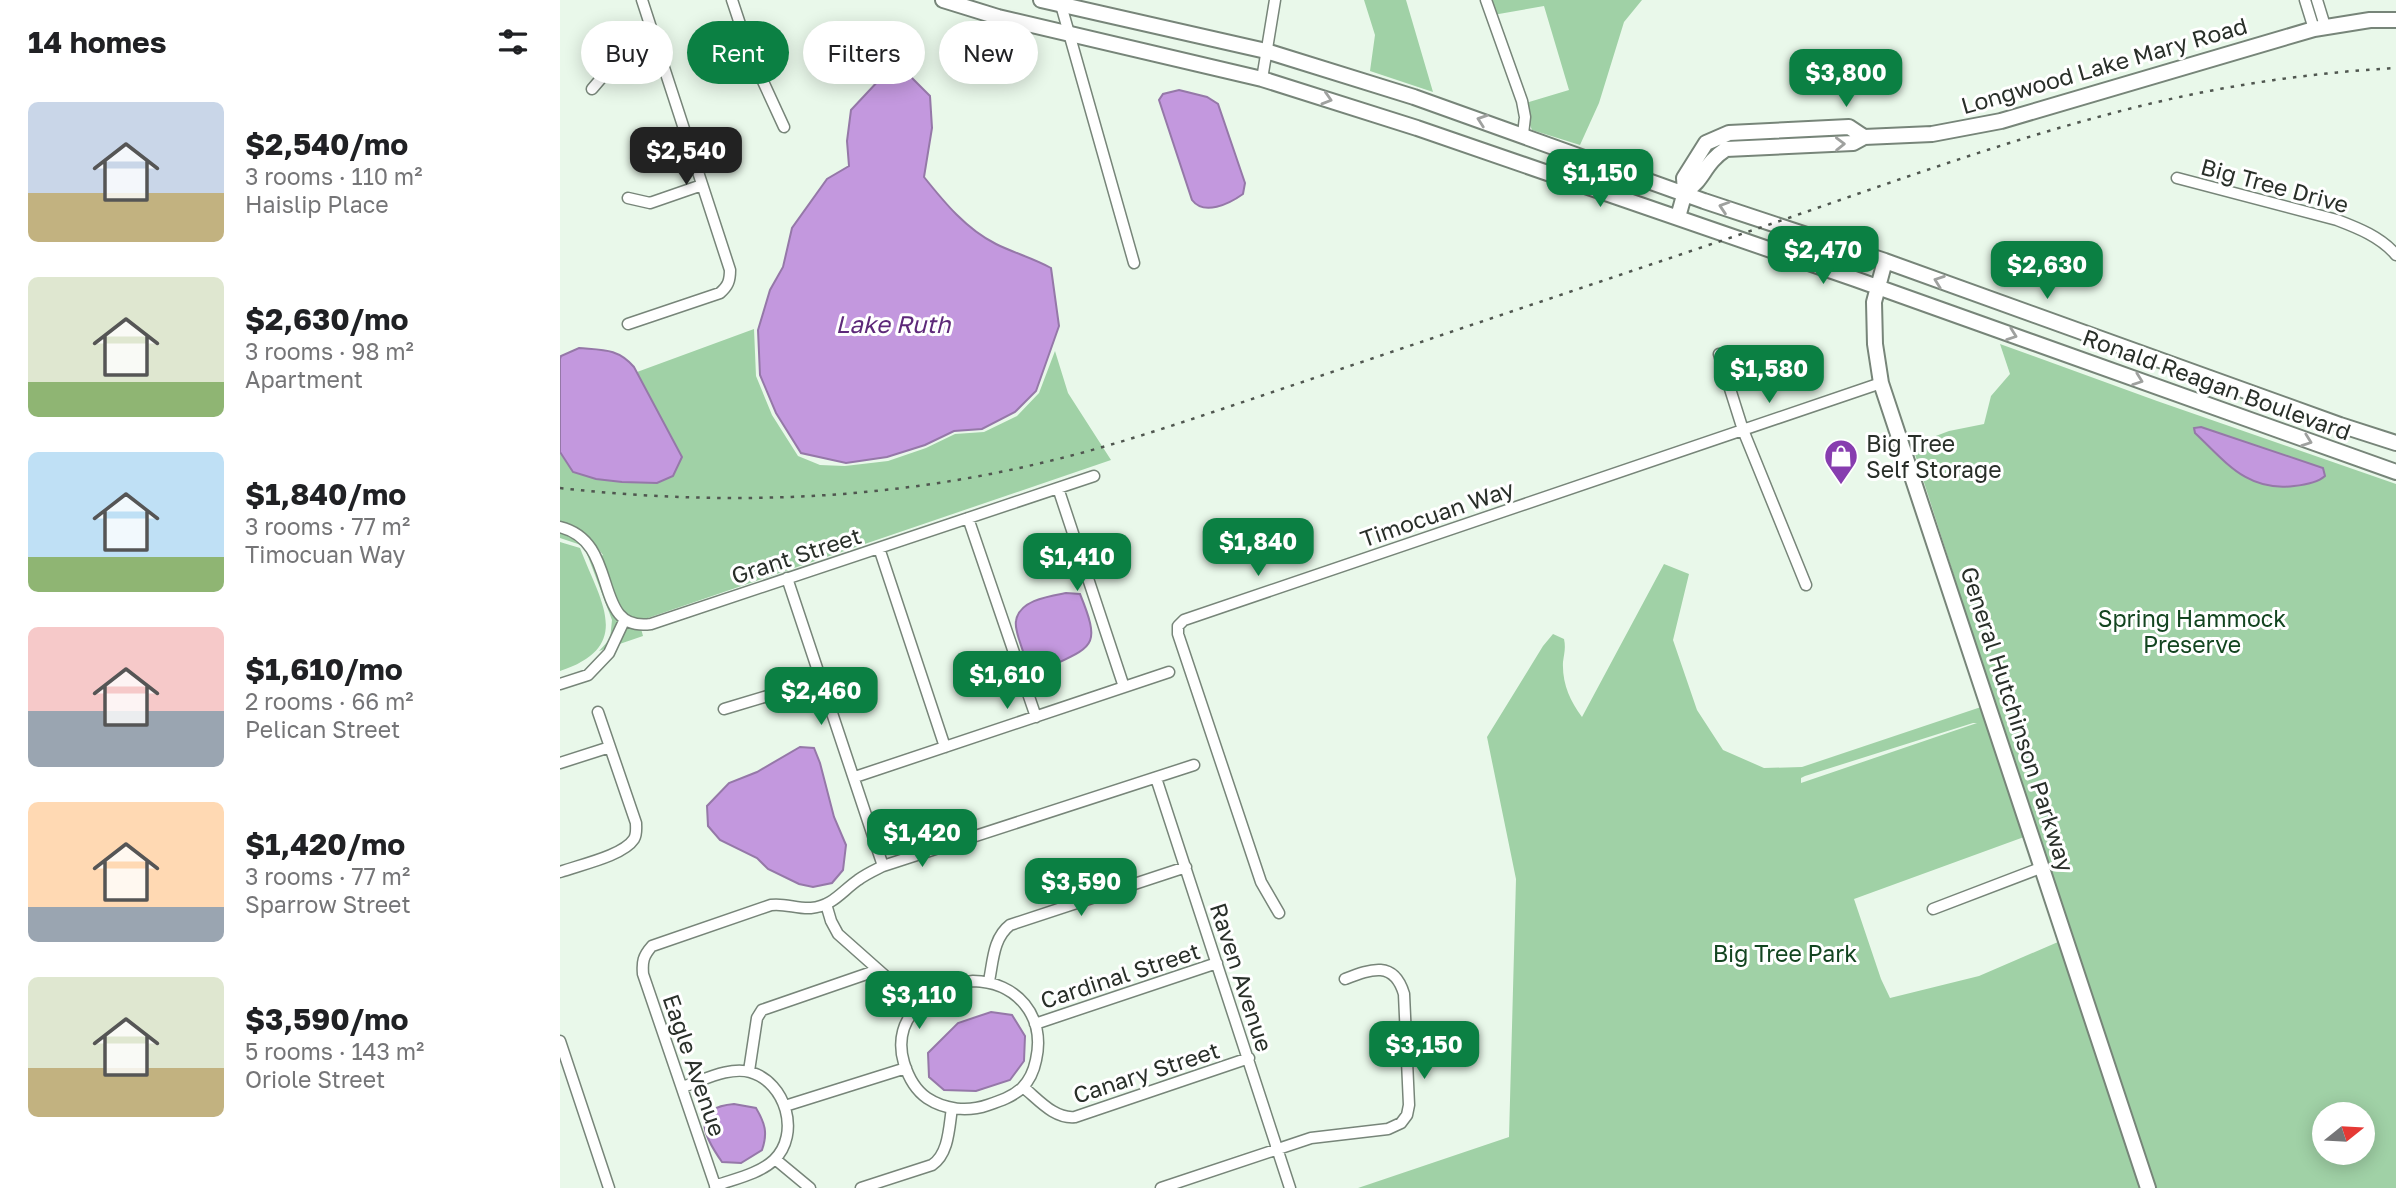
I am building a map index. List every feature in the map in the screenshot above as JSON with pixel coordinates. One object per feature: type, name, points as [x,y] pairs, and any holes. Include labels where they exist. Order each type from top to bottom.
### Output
[{"type":"main road","name":"Ronald Reagan Boulevard","points":[[943,0],[998,17],[1262,79],[1423,130],[1678,217],[2396,472]]},
{"type":"main road","name":"Ronald Reagan Boulevard","points":[[1041,0],[1266,51],[1523,134],[2396,443]]},
{"type":"main road","name":"Longwood Lake Mary Road","points":[[1678,217],[1685,192],[1686,172],[1706,143],[1729,133],[1849,127],[1864,137],[1931,134],[2001,121],[2320,28],[2370,20],[2396,20]]},
{"type":"main road","name":"General Hutchinson Parkway","points":[[1885,261],[1874,302],[1875,344],[1881,383],[2148,1188]]},
{"type":"street","points":[[642,0],[649,21]]},
{"type":"street","points":[[732,0],[749,51],[784,127]]},
{"type":"street","points":[[1262,79],[1275,0]]},
{"type":"street","points":[[1486,0],[1522,101],[1525,117],[1523,134]]},
{"type":"street","points":[[2305,0],[2320,28]]},
{"type":"street","points":[[2317,0],[2320,28]]},
{"type":"street","points":[[1061,3],[1134,263]]},
{"type":"street","points":[[592,89],[596,84]]},
{"type":"street","points":[[628,324],[720,293],[730,280],[730,270],[669,84]]},
{"type":"street","name":"Big Tree Drive","points":[[2177,178],[2337,219],[2360,228],[2394,250]]},
{"type":"street","points":[[628,198],[650,203],[702,186]]},
{"type":"street","points":[[1719,354],[1743,430],[1806,585]]},
{"type":"street","name":"Timocuan Way","points":[[1279,913],[1261,882],[1178,634],[1178,626],[1184,620],[1881,383]]},
{"type":"street","name":"Grant Street","points":[[624,621],[640,626],[652,624],[1094,476]]},
{"type":"street","points":[[1058,488],[1124,687]]},
{"type":"street","points":[[968,518],[1036,717]]},
{"type":"street","points":[[560,527],[578,534],[596,554],[612,602],[624,621],[609,653],[588,675],[560,684]]},
{"type":"street","points":[[879,548],[946,747]]},
{"type":"street","points":[[787,578],[883,866]]},
{"type":"street","points":[[855,777],[1169,672]]},
{"type":"street","points":[[724,709],[821,680]]},
{"type":"street","points":[[560,872],[615,853],[634,840],[636,832],[636,822],[598,712]]},
{"type":"street","points":[[560,764],[610,747]]},
{"type":"street","points":[[918,1004],[838,934],[826,904],[843,894],[857,880],[883,866],[1194,765]]},
{"type":"street","name":"Raven Avenue","points":[[1156,778],[1290,1188]]},
{"type":"street","points":[[989,981],[997,940],[1002,931],[1010,926],[1186,867]]},
{"type":"street","points":[[1933,909],[2043,867]]},
{"type":"street","name":"Eagle Avenue","points":[[715,1187],[643,974],[645,954],[652,946],[661,942],[771,905],[781,903],[801,908],[826,904]]},
{"type":"street","name":"Cardinal Street","points":[[1035,1024],[1217,963]]},
{"type":"street","points":[[1160,1188],[1324,1136],[1388,1129],[1401,1123],[1407,1115],[1409,1105],[1402,986],[1390,973],[1375,968],[1345,979]]},
{"type":"street","points":[[749,1071],[757,1018],[762,1010],[878,970]]},
{"type":"street","points":[[989,981],[1004,987],[1016,995],[1031,1013],[1035,1024],[1038,1053],[1031,1076],[1012,1096],[981,1108],[952,1108],[929,1100],[911,1081],[902,1056],[903,1029],[918,1004],[945,987],[961,982],[989,981]]},
{"type":"street","points":[[560,1041],[609,1188]]},
{"type":"street","name":"Canary Street","points":[[1023,1087],[1054,1113],[1065,1118],[1075,1117],[1248,1058]]},
{"type":"street","points":[[785,1106],[905,1068]]},
{"type":"street","points":[[682,1087],[724,1073],[749,1071],[772,1085],[785,1106],[788,1133],[785,1144],[775,1159],[751,1173],[715,1187]]},
{"type":"street","points":[[861,1188],[939,1160],[943,1154],[952,1108]]},
{"type":"street","points":[[775,1159],[810,1188]]},
{"type":"green space","points":[[1364,0],[1406,0],[1433,92],[1370,71],[1375,35]]},
{"type":"green space","points":[[1489,0],[1642,0],[1624,22],[1599,103],[1580,145],[1532,130],[1522,104],[1569,90],[1544,6],[1493,15]]},
{"type":"green space","points":[[754,329],[756,376],[772,415],[798,456],[820,465],[845,466],[888,461],[926,448],[955,434],[984,432],[1017,416],[1039,393],[1055,351],[1068,393],[1111,460],[639,621],[643,636],[599,651],[610,639],[612,620],[584,547],[594,560],[603,555],[584,534],[560,523],[560,452],[573,472],[597,479],[657,483],[673,476],[682,457],[637,372]]},
{"type":"green space","name":"Spring Hammock Preserve","points":[[2000,344],[2396,484],[2396,1188],[1358,1188],[1509,1137],[1516,879],[1487,737],[1553,634],[1564,639],[1565,684],[1582,717],[1664,564],[1689,574],[1673,640],[1697,710],[1723,750],[1764,768],[1802,767],[1984,706],[1989,720],[1999,716],[1912,445],[1949,431],[1984,424],[1991,396],[2010,374]],"holes":[[[1977,723],[1801,783],[1801,778],[1805,776]],[[2024,837],[2058,942],[1979,976],[1890,998],[1854,899]]]},
{"type":"green space","points":[[560,532],[576,539],[583,546],[560,538]]},
{"type":"green space","points":[[560,542],[580,548],[596,586],[606,620],[605,635],[598,649],[583,661],[560,671]]},
{"type":"water","name":"Lake Ruth","points":[[875,84],[918,84],[930,96],[932,128],[924,177],[975,231],[996,244],[1051,268],[1059,326],[1036,391],[1015,412],[982,429],[954,431],[925,445],[887,457],[846,463],[801,453],[776,413],[760,375],[758,330],[770,290],[783,267],[792,228],[827,179],[849,166],[847,141],[851,110]]},
{"type":"water","points":[[1179,90],[1207,97],[1218,104],[1245,183],[1243,194],[1224,205],[1203,207],[1192,200],[1159,100],[1163,94]]},
{"type":"water","points":[[579,348],[616,353],[634,367],[682,457],[673,476],[657,483],[622,482],[596,479],[573,472],[560,452],[560,359]]},
{"type":"water","points":[[2201,427],[2323,468],[2325,476],[2306,484],[2278,487],[2250,480],[2228,464],[2195,433],[2194,428]]},
{"type":"water","points":[[1066,593],[1080,594],[1091,625],[1089,643],[1074,655],[1045,669],[1025,659],[1017,635],[1016,621],[1018,614],[1029,604]]},
{"type":"water","points":[[800,747],[814,748],[834,817],[846,845],[843,870],[832,883],[813,887],[799,884],[768,869],[757,858],[720,840],[708,826],[707,806],[729,783],[757,772]]},
{"type":"water","points":[[991,1012],[1012,1015],[1025,1036],[1024,1061],[1010,1080],[976,1091],[944,1090],[929,1077],[928,1053],[958,1023]]},
{"type":"water","points":[[734,1104],[756,1108],[765,1128],[762,1150],[741,1163],[722,1162],[710,1142],[704,1124],[711,1111]]},
{"type":"railway","points":[[560,488],[681,497],[801,496],[921,485],[1041,463],[1171,426],[1944,164],[2074,124],[2151,103],[2220,89],[2290,78],[2396,68]]},
{"type":"place","name":"Big Tree Self Storage","points":[[1841,486]]},
{"type":"park label","name":"Big Tree Park","points":[[1785,953]]}]
